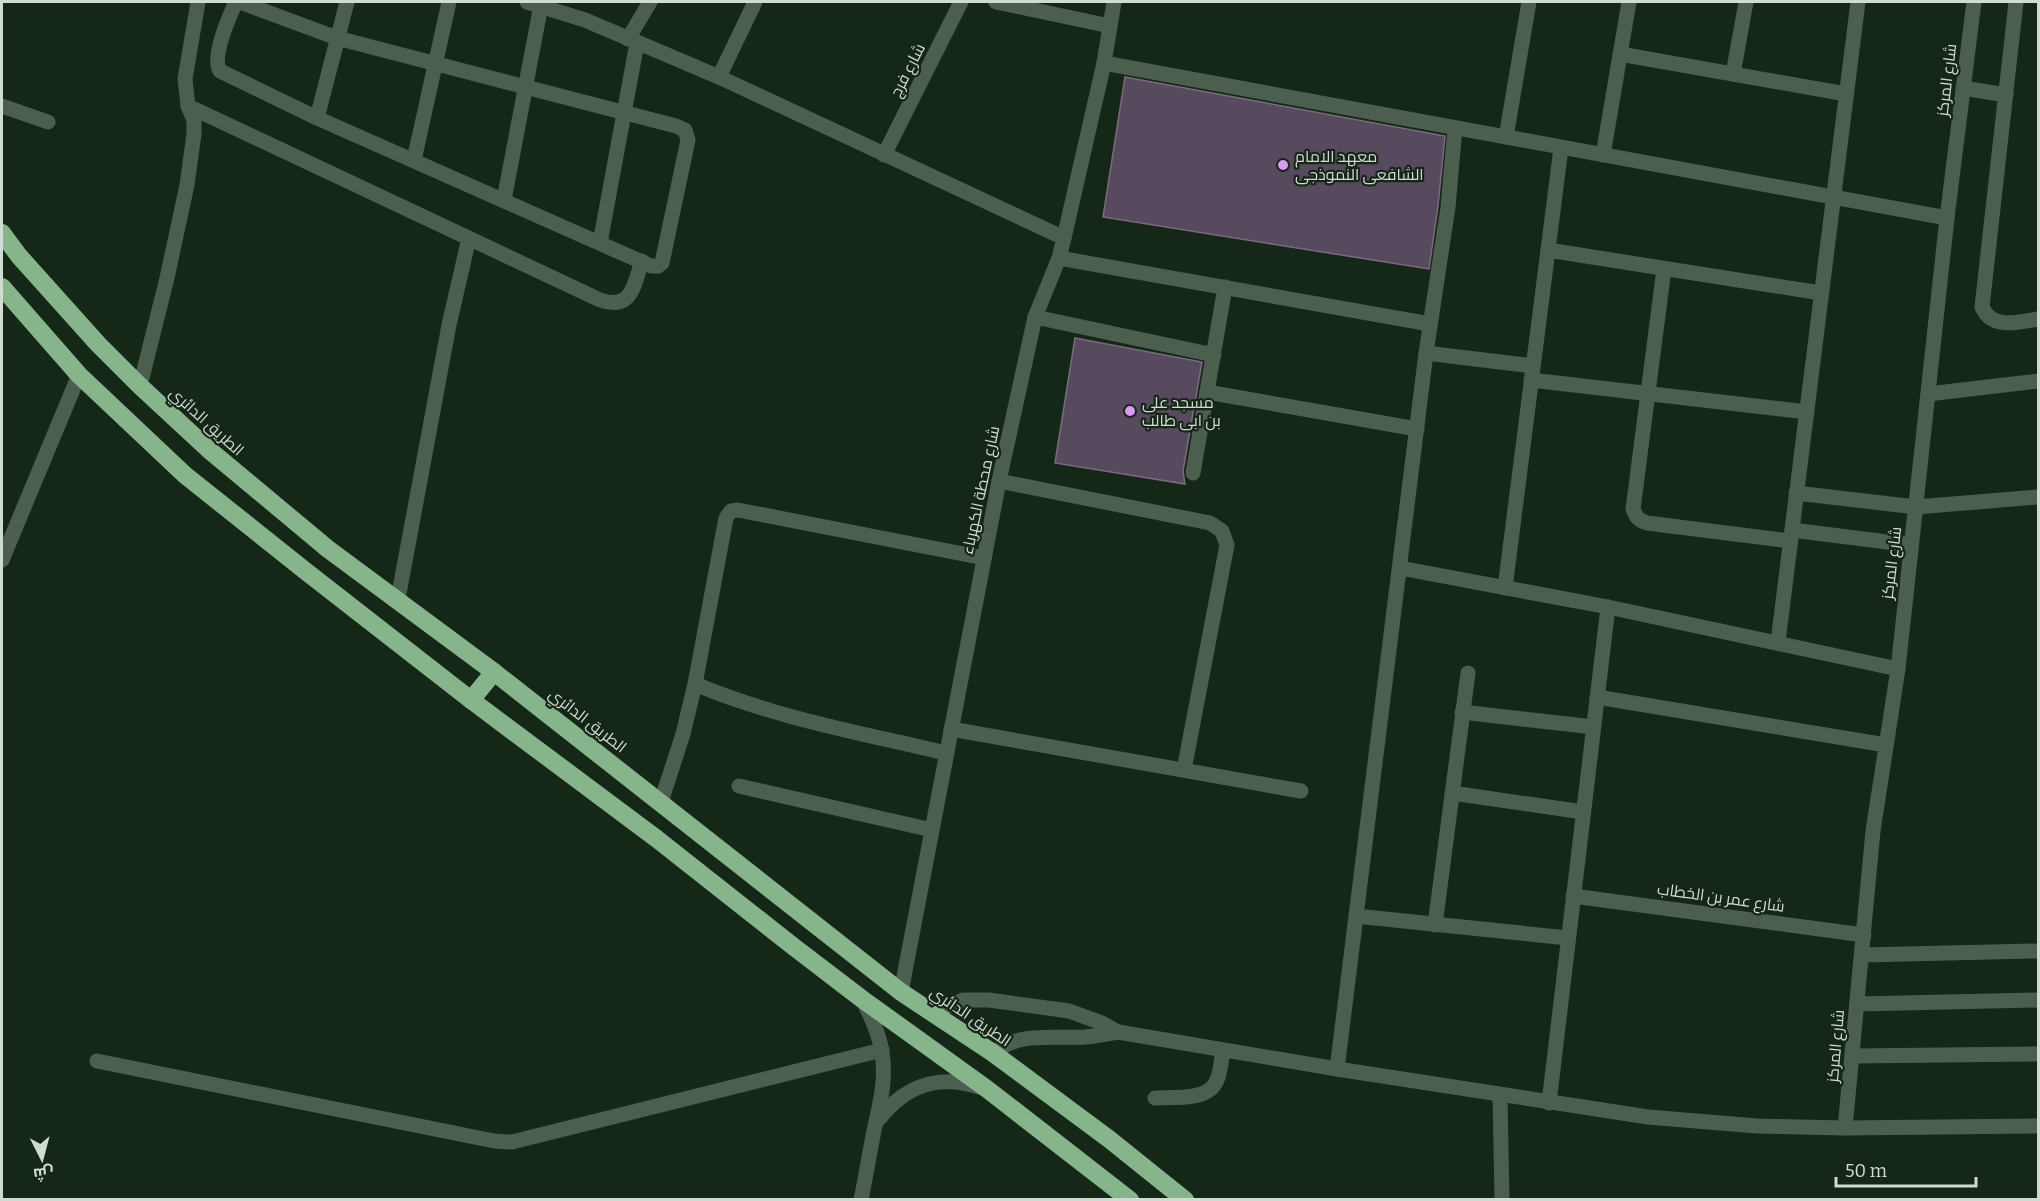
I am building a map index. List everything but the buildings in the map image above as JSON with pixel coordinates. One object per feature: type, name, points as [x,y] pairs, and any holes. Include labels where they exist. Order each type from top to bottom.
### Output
[{"type":"highway","name":"الطريق الدائري","points":[[2,233],[19,256],[98,344],[140,386],[208,449],[328,549],[494,672],[901,992],[993,1053],[1109,1139],[1185,1200]]},
{"type":"highway","points":[[2,287],[79,375],[185,474],[471,700],[657,839],[862,999],[987,1089],[1130,1200]]},
{"type":"highway","points":[[471,700],[494,672]]},
{"type":"street","points":[[140,386],[187,185],[194,120],[188,106],[185,79],[198,2]]},
{"type":"street","points":[[236,2],[217,55],[217,67],[220,71],[317,117],[655,267],[662,263],[688,135],[685,130],[624,112],[337,38],[240,2]]},
{"type":"street","points":[[317,117],[347,2]]},
{"type":"street","points":[[414,160],[448,2]]},
{"type":"street","points":[[600,243],[624,112],[633,41],[650,2]]},
{"type":"street","points":[[718,77],[755,2]]},
{"type":"street","name":"شارع فرج","points":[[884,156],[961,2]]},
{"type":"street","points":[[996,2],[1110,26]]},
{"type":"street","name":"شارع محطة الكهرباء","points":[[901,992],[999,481],[1035,317],[1059,258],[1064,238],[1104,63],[1114,2]]},
{"type":"street","points":[[1506,137],[1528,2]]},
{"type":"street","points":[[1603,156],[1629,2]]},
{"type":"street","points":[[1733,74],[1746,2]]},
{"type":"street","points":[[1778,642],[1858,2]]},
{"type":"street","name":"شارع المركز","points":[[1845,1128],[1874,831],[1898,669],[1947,218],[1974,2]]},
{"type":"street","points":[[2016,2],[1982,307],[1991,320],[1999,323],[2038,320]]},
{"type":"street","points":[[504,200],[543,4],[718,77],[1064,238]]},
{"type":"street","points":[[1620,54],[1846,94]]},
{"type":"street","points":[[1104,63],[1947,218]]},
{"type":"street","points":[[1963,88],[2006,96]]},
{"type":"street","points":[[2,106],[48,122]]},
{"type":"street","points":[[188,106],[610,304],[624,301],[630,295],[642,261]]},
{"type":"street","points":[[1337,1069],[1426,353],[1448,207],[1455,128]]},
{"type":"street","points":[[1505,588],[1561,148]]},
{"type":"street","points":[[398,599],[449,325],[469,238]]},
{"type":"street","points":[[1548,250],[1821,293]]},
{"type":"street","points":[[1059,258],[1430,324]]},
{"type":"street","points":[[1664,268],[1633,509],[1636,517],[1647,523],[1911,545]]},
{"type":"street","points":[[1193,473],[1225,287]]},
{"type":"street","points":[[1035,317],[1214,355]]},
{"type":"street","points":[[1426,353],[1649,394],[1807,412]]},
{"type":"street","points":[[2,560],[79,375]]},
{"type":"street","points":[[1928,394],[2038,381]]},
{"type":"street","points":[[1207,392],[1417,429]]},
{"type":"street","points":[[999,481],[1210,522],[1222,531],[1227,545],[1184,770]]},
{"type":"street","points":[[1796,493],[1916,507],[2038,497]]},
{"type":"street","points":[[661,802],[683,734],[695,684],[726,518],[731,511],[738,510],[984,558]]},
{"type":"street","points":[[1400,568],[1608,607],[1898,669]]},
{"type":"street","points":[[1549,1103],[1608,607]]},
{"type":"street","points":[[1435,925],[1468,673]]},
{"type":"street","points":[[695,684],[733,700],[775,713],[946,753]]},
{"type":"street","points":[[1597,697],[1886,745]]},
{"type":"street","points":[[1462,712],[1593,728]]},
{"type":"street","points":[[951,729],[1301,791]]},
{"type":"street","points":[[740,786],[932,830]]},
{"type":"street","points":[[1452,793],[1583,812]]},
{"type":"street","name":"شارع عمر بن الخطاب","points":[[1573,896],[1864,935]]},
{"type":"street","points":[[1356,916],[1568,938]]},
{"type":"street","points":[[1862,955],[2038,951]]},
{"type":"street","points":[[861,1200],[883,1096],[884,1074],[882,1050],[876,1027],[862,999]]},
{"type":"street","points":[[931,1013],[963,1000],[989,1000],[1069,1011],[1102,1023],[1118,1032]]},
{"type":"street","points":[[1857,1004],[2038,1000]]},
{"type":"street","points":[[993,1053],[1001,1047],[1032,1037],[1084,1037],[1118,1032],[1337,1069],[1648,1117],[1757,1126],[1845,1128],[2038,1126]]},
{"type":"street","points":[[97,1061],[494,1141],[512,1142],[882,1050]]},
{"type":"street","points":[[1155,1098],[1198,1095],[1210,1090],[1218,1079],[1223,1050]]},
{"type":"street","points":[[1853,1056],[2038,1054]]},
{"type":"street","points":[[876,1124],[891,1104],[912,1089],[937,1082],[962,1081],[987,1089]]},
{"type":"street","points":[[1500,1095],[1502,1200]]},
{"type":"place","name":"معهد الامام الشافعى النموذجى","points":[[1283,165]]},
{"type":"place","name":"مسجد على بن ابى طالب","points":[[1130,411]]}]
